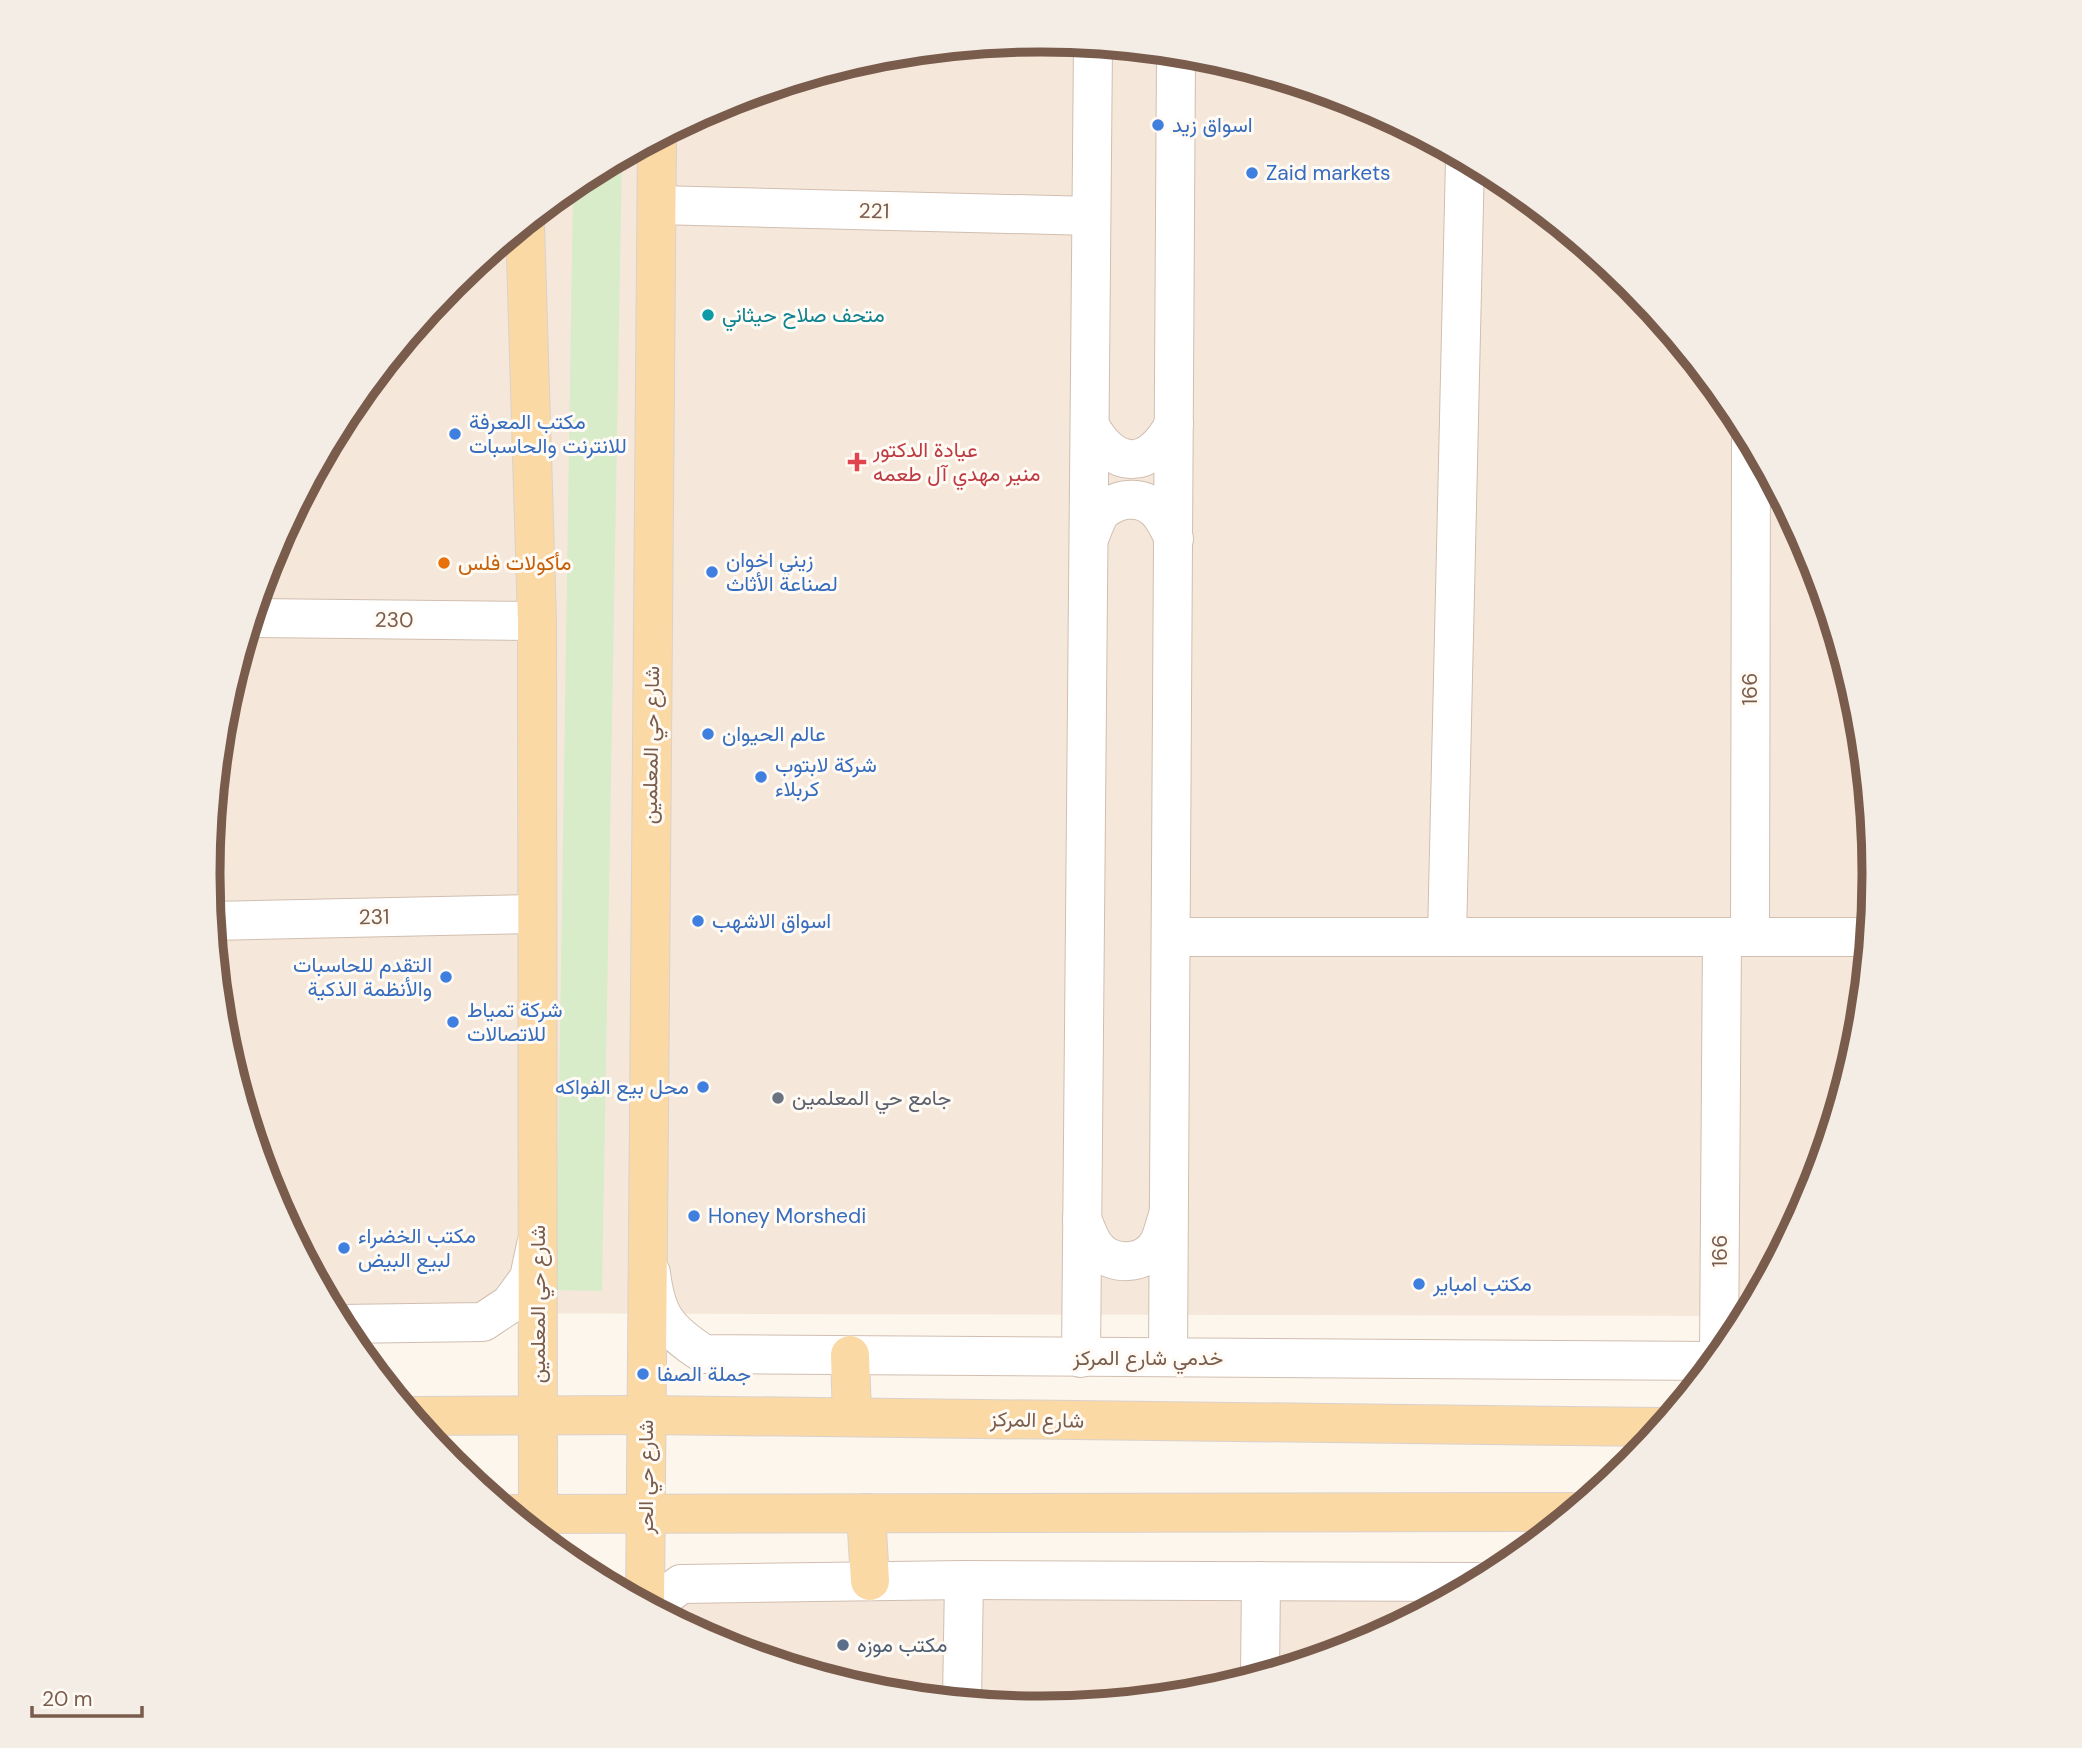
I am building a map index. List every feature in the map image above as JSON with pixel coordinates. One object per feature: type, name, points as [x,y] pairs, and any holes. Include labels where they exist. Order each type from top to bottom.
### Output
[{"type":"main road","name":"شارع حي المعلمين","points":[[645,1352],[649,1254],[648,989],[657,148]]},
{"type":"main road","name":"شارع حي المعلمين","points":[[525,235],[537,621],[538,1418]]},
{"type":"main road","name":"شارع حي الحر","points":[[645,1352],[645,1593]]},
{"type":"main road","points":[[850,1355],[852,1418]]},
{"type":"main road","name":"شارع المركز","points":[[423,1416],[538,1418],[647,1415],[1649,1427]]},
{"type":"main road","points":[[530,1517],[538,1418]]},
{"type":"main road","points":[[534,1521],[646,1514],[1558,1512]]},
{"type":"main road","points":[[866,1513],[870,1581]]},
{"type":"street","points":[[1081,1358],[1093,54]]},
{"type":"street","points":[[1168,1357],[1177,64]]},
{"type":"street","points":[[1447,937],[1465,171]]},
{"type":"street","name":"221","points":[[657,205],[1091,216]]},
{"type":"street","points":[[1090,426],[1101,444],[1116,456],[1133,460],[1152,454],[1165,442],[1174,424]]},
{"type":"street","name":"166","points":[[1720,1336],[1736,937],[1750,460]]},
{"type":"street","points":[[1089,538],[1102,512],[1119,501],[1137,499],[1154,506],[1165,519],[1174,540]]},
{"type":"street","name":"230","points":[[260,618],[537,621]]},
{"type":"street","name":"231","points":[[221,921],[536,914]]},
{"type":"street","points":[[1171,937],[1860,937]]},
{"type":"street","points":[[1082,1219],[1094,1247],[1109,1258],[1127,1262],[1145,1257],[1159,1244],[1169,1213]]},
{"type":"street","points":[[354,1324],[483,1322],[510,1304],[529,1279],[537,1240]]},
{"type":"street","name":"خدمي شارع المركز","points":[[649,1254],[655,1305],[679,1338],[704,1354],[1703,1360]]},
{"type":"street","points":[[962,1691],[964,1580]]},
{"type":"street","points":[[661,1602],[681,1584],[964,1580],[1457,1582]]},
{"type":"street","points":[[1260,1666],[1261,1581]]},
{"type":"shaded area","points":[[1041,52],[1095,54],[1201,68],[1254,80],[1355,115],[1404,137],[1497,191],[1583,256],[1622,293],[1659,332],[1724,418],[1778,511],[1800,560],[1835,661],[1847,714],[1861,820],[1862,874],[1861,928],[1847,1034],[1835,1087],[1800,1188],[1778,1237],[1733,1316],[347,1313],[304,1237],[282,1188],[247,1087],[227,981],[219,874],[227,767],[247,661],[282,560],[304,511],[358,418],[423,332],[460,293],[499,256],[585,191],[678,137],[727,115],[828,80],[881,68],[987,54]]},
{"type":"shaded area","points":[[618,1577],[1445,1589],[1355,1633],[1254,1668],[1148,1688],[1041,1696],[934,1688],[828,1668],[727,1633],[678,1611]]},
{"type":"green space","points":[[622,168],[602,1291],[556,1290],[573,200]]},
{"type":"place","name":"اسواق زيد","points":[[1158,125]]},
{"type":"place","name":"Zaid markets","points":[[1252,173]]},
{"type":"place","name":"متحف صلاح حيثاني","points":[[708,315]]},
{"type":"place","name":"مكتب المعرفة للانترنت والحاسبات","points":[[455,434]]},
{"type":"place","name":"عيادة الدكتور منير مهدي آل طعمه","points":[[857,462]]},
{"type":"place","name":"مأكولات فلس","points":[[444,563]]},
{"type":"place","name":"زيني اخوان لصناعة الأثاث","points":[[712,572]]},
{"type":"place","name":"عالم الحيوان","points":[[708,734]]},
{"type":"place","name":"شركة لابتوب كربلاء","points":[[761,777]]},
{"type":"place","name":"اسواق الاشهب","points":[[698,921]]},
{"type":"place","name":"التقدم للحاسبات والأنظمة الذكية","points":[[446,977]]},
{"type":"place","name":"شركة تمياط للاتصالات","points":[[453,1022]]},
{"type":"place","name":"محل بيع الفواكه","points":[[703,1087]]},
{"type":"place","name":"جامع حي المعلمين","points":[[778,1098]]},
{"type":"place","name":"Honey Morshedi","points":[[694,1216]]},
{"type":"place","name":"مكتب الخضراء لبيع البيض","points":[[344,1248]]},
{"type":"place","name":"مكتب امباير","points":[[1419,1284]]},
{"type":"place","name":"جملة الصفا","points":[[643,1374]]},
{"type":"place","name":"مكتب موزه","points":[[843,1645]]}]
